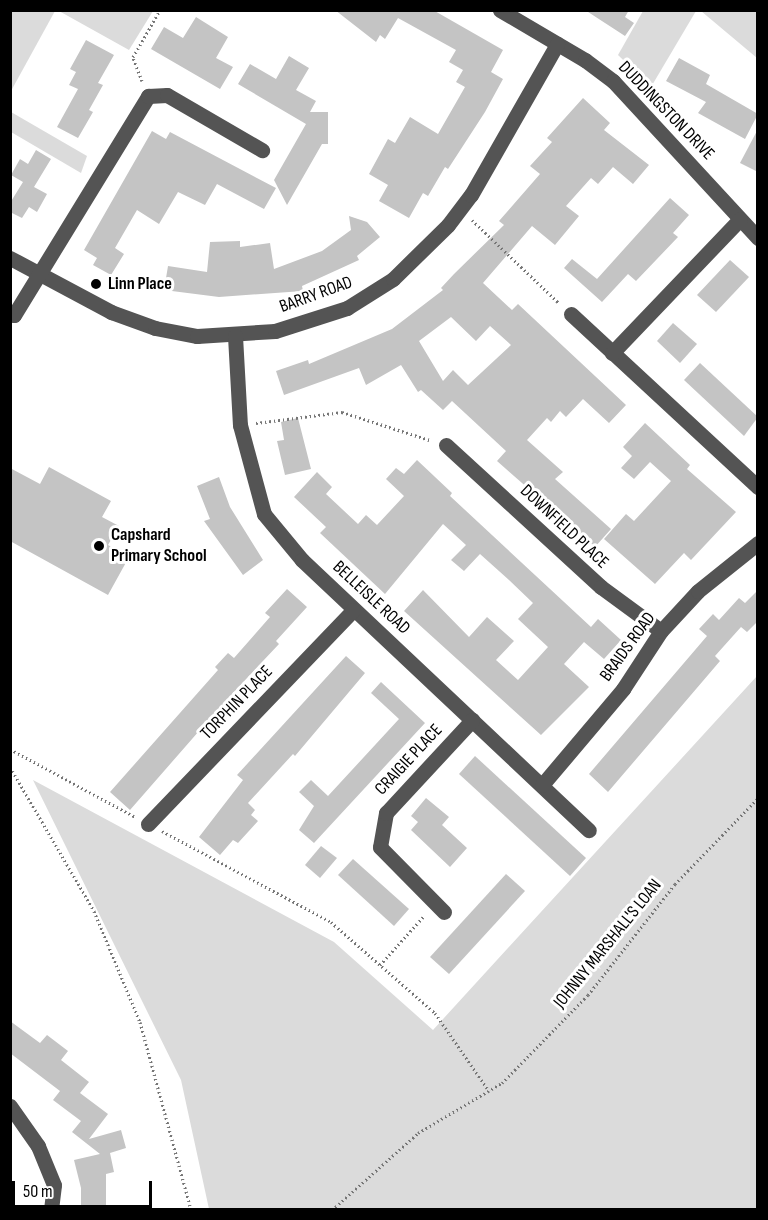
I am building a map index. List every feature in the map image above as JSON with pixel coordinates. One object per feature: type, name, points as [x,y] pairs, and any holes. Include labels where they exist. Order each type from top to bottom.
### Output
[{"type":"street","name":"DUDDINGSTON DRIVE","points":[[501,10],[613,81],[758,238]]},
{"type":"street","name":"BARRY ROAD","points":[[10,258],[111,312],[155,328],[197,336],[235,336],[310,322],[371,294],[422,254],[460,209],[557,44]]},
{"type":"street","points":[[10,314],[14,315],[36,273],[148,96],[167,95],[262,150]]},
{"type":"street","points":[[612,353],[740,219]]},
{"type":"street","points":[[571,314],[758,486]]},
{"type":"street","name":"BELLEISLE ROAD","points":[[235,336],[240,425],[264,514],[302,560],[353,610],[589,830]]},
{"type":"street","name":"DOWNFIELD PLACE","points":[[446,445],[601,587],[661,631]]},
{"type":"street","name":"BRAIDS ROAD","points":[[542,785],[623,689],[661,631],[698,591],[758,543]]},
{"type":"street","name":"TORPHIN PLACE","points":[[148,824],[353,610]]},
{"type":"street","name":"CRAIGIE PLACE","points":[[440,908],[380,847],[386,813],[472,720]]},
{"type":"street","points":[[10,1106],[38,1146],[54,1185],[51,1209]]},
{"type":"path","points":[[148,96],[133,57],[160,10]]},
{"type":"path","points":[[460,209],[571,314]]},
{"type":"path","points":[[240,425],[342,412],[446,445]]},
{"type":"path","points":[[10,749],[331,922],[435,1013],[489,1091]]},
{"type":"path","points":[[10,767],[94,911],[140,1022],[191,1209]]},
{"type":"path","name":"JOHNNY MARSHALL'S LOAN","points":[[332,1209],[418,1133],[502,1083],[588,996],[675,884],[758,798]]},
{"type":"path","points":[[380,965],[440,908]]},
{"type":"shaded area","points":[[153,10],[129,50],[59,11]]},
{"type":"shaded area","points":[[10,11],[55,11],[11,91]]},
{"type":"shaded area","points":[[643,11],[696,11],[651,87],[618,55]]},
{"type":"shaded area","points":[[701,11],[757,11],[757,58]]},
{"type":"shaded area","points":[[11,112],[87,156],[81,173],[11,132]]},
{"type":"shaded area","points":[[757,676],[757,1209],[209,1209],[181,1080],[33,780],[334,942],[433,1030]]},
{"type":"building","points":[[335,10],[433,10],[503,50],[491,72],[503,79],[485,112],[448,169],[445,167],[428,196],[423,193],[409,218],[379,201],[388,185],[369,174],[388,139],[395,143],[410,117],[438,134],[465,87],[456,82],[463,70],[449,62],[456,50],[398,18],[385,39],[380,35],[376,42]]},
{"type":"building","points":[[585,10],[629,10],[625,17],[634,23],[625,36]]},
{"type":"building","points":[[196,17],[228,37],[216,58],[233,67],[220,89],[151,49],[164,27],[183,38]]},
{"type":"building","points":[[86,40],[114,55],[98,83],[103,85],[89,110],[93,112],[78,138],[57,127],[78,89],[69,85],[76,72],[70,69]]},
{"type":"building","points":[[289,56],[309,68],[296,90],[316,101],[310,112],[328,112],[328,144],[322,144],[287,205],[274,180],[306,124],[238,84],[250,64],[276,79]]},
{"type":"building","points":[[679,58],[710,75],[706,84],[758,114],[745,139],[698,113],[706,102],[666,81]]},
{"type":"building","points":[[583,98],[610,123],[604,130],[649,165],[633,184],[613,167],[598,184],[591,178],[566,206],[579,216],[555,245],[532,226],[483,283],[512,310],[518,304],[626,405],[609,423],[583,399],[566,417],[560,411],[551,422],[547,418],[527,440],[563,472],[555,479],[611,529],[595,547],[497,461],[506,451],[452,401],[443,410],[421,390],[418,392],[401,365],[366,385],[359,368],[284,395],[276,371],[308,360],[309,364],[392,329],[443,290],[441,288],[454,274],[504,225],[499,221],[540,174],[530,166],[552,142],[547,138]],"holes":[[[451,317],[476,341],[490,326],[511,345],[468,385],[453,370],[443,381],[419,341]]]},
{"type":"building","points":[[758,129],[758,172],[740,163]]},
{"type":"building","points":[[152,131],[166,139],[170,132],[276,188],[264,209],[217,184],[205,205],[178,192],[159,224],[137,210],[115,248],[124,254],[111,275],[93,265],[97,258],[84,250]]},
{"type":"building","points":[[36,150],[51,159],[34,187],[47,194],[37,212],[29,207],[22,218],[10,212],[10,203],[23,182],[11,175],[20,159],[28,164]]},
{"type":"building","points":[[670,198],[689,215],[673,233],[678,237],[636,281],[628,274],[602,302],[564,268],[572,259],[597,279]]},
{"type":"building","points":[[349,216],[367,222],[380,237],[357,256],[359,260],[302,286],[303,291],[219,297],[164,290],[168,266],[207,272],[210,242],[240,241],[240,247],[270,243],[274,269],[322,251],[351,230]]},
{"type":"building","points":[[730,260],[749,277],[716,312],[697,295]]},
{"type":"building","points":[[673,323],[697,344],[680,363],[657,341]]},
{"type":"building","points":[[700,363],[758,417],[744,436],[684,380]]},
{"type":"building","points":[[298,418],[311,469],[285,475],[277,441],[284,440],[281,422]]},
{"type":"building","points":[[645,423],[690,465],[687,469],[736,512],[691,560],[684,553],[655,584],[604,539],[626,514],[634,521],[671,481],[650,462],[634,479],[621,468],[632,456],[623,447]]},
{"type":"building","points":[[417,460],[452,493],[450,496],[591,627],[598,619],[621,640],[604,659],[584,642],[564,664],[589,687],[541,735],[404,611],[423,590],[469,637],[487,617],[514,641],[496,660],[518,680],[548,647],[518,619],[533,603],[480,554],[464,571],[451,560],[466,545],[443,524],[385,594],[320,533],[326,527],[294,497],[317,472],[332,487],[326,494],[358,524],[366,515],[377,525],[404,496],[386,479],[396,468],[404,474]]},
{"type":"building","points":[[49,467],[111,501],[102,517],[119,526],[108,545],[129,557],[108,595],[10,541],[10,468],[40,484]]},
{"type":"building","points":[[219,477],[230,507],[263,560],[243,575],[204,521],[210,519],[197,486]]},
{"type":"building","points":[[287,589],[307,607],[276,641],[279,644],[225,703],[230,707],[218,720],[213,715],[130,810],[110,792],[218,670],[215,667],[228,653],[234,658],[270,617],[265,613]]},
{"type":"building","points":[[758,590],[758,621],[747,632],[741,627],[715,656],[720,661],[608,792],[589,774],[707,636],[699,629],[713,614],[719,620],[739,598],[745,603]]},
{"type":"building","points":[[346,656],[365,673],[295,756],[293,754],[248,803],[255,810],[251,815],[258,821],[238,843],[233,840],[220,855],[199,837],[243,780],[237,775]]},
{"type":"building","points":[[381,682],[425,723],[314,843],[299,830],[314,806],[299,792],[311,780],[328,796],[399,719],[371,693]]},
{"type":"building","points":[[475,756],[586,858],[570,876],[459,774]]},
{"type":"building","points":[[426,798],[449,817],[442,825],[467,848],[450,867],[411,830],[418,822],[411,816]]},
{"type":"building","points":[[321,846],[337,858],[320,878],[305,865]]},
{"type":"building","points":[[353,859],[409,909],[394,926],[338,875]]},
{"type":"building","points":[[506,874],[525,891],[449,974],[430,957]]},
{"type":"building","points":[[10,1021],[40,1043],[47,1035],[68,1051],[61,1060],[89,1082],[80,1093],[108,1114],[89,1139],[121,1130],[126,1148],[110,1153],[114,1172],[106,1174],[106,1209],[81,1209],[81,1188],[74,1160],[100,1154],[72,1132],[81,1121],[53,1100],[60,1091],[10,1053]]},
{"type":"place","name":"Linn Place","points":[[96,284]]},
{"type":"place","name":"Capshard Primary School","points":[[99,546]]}]
